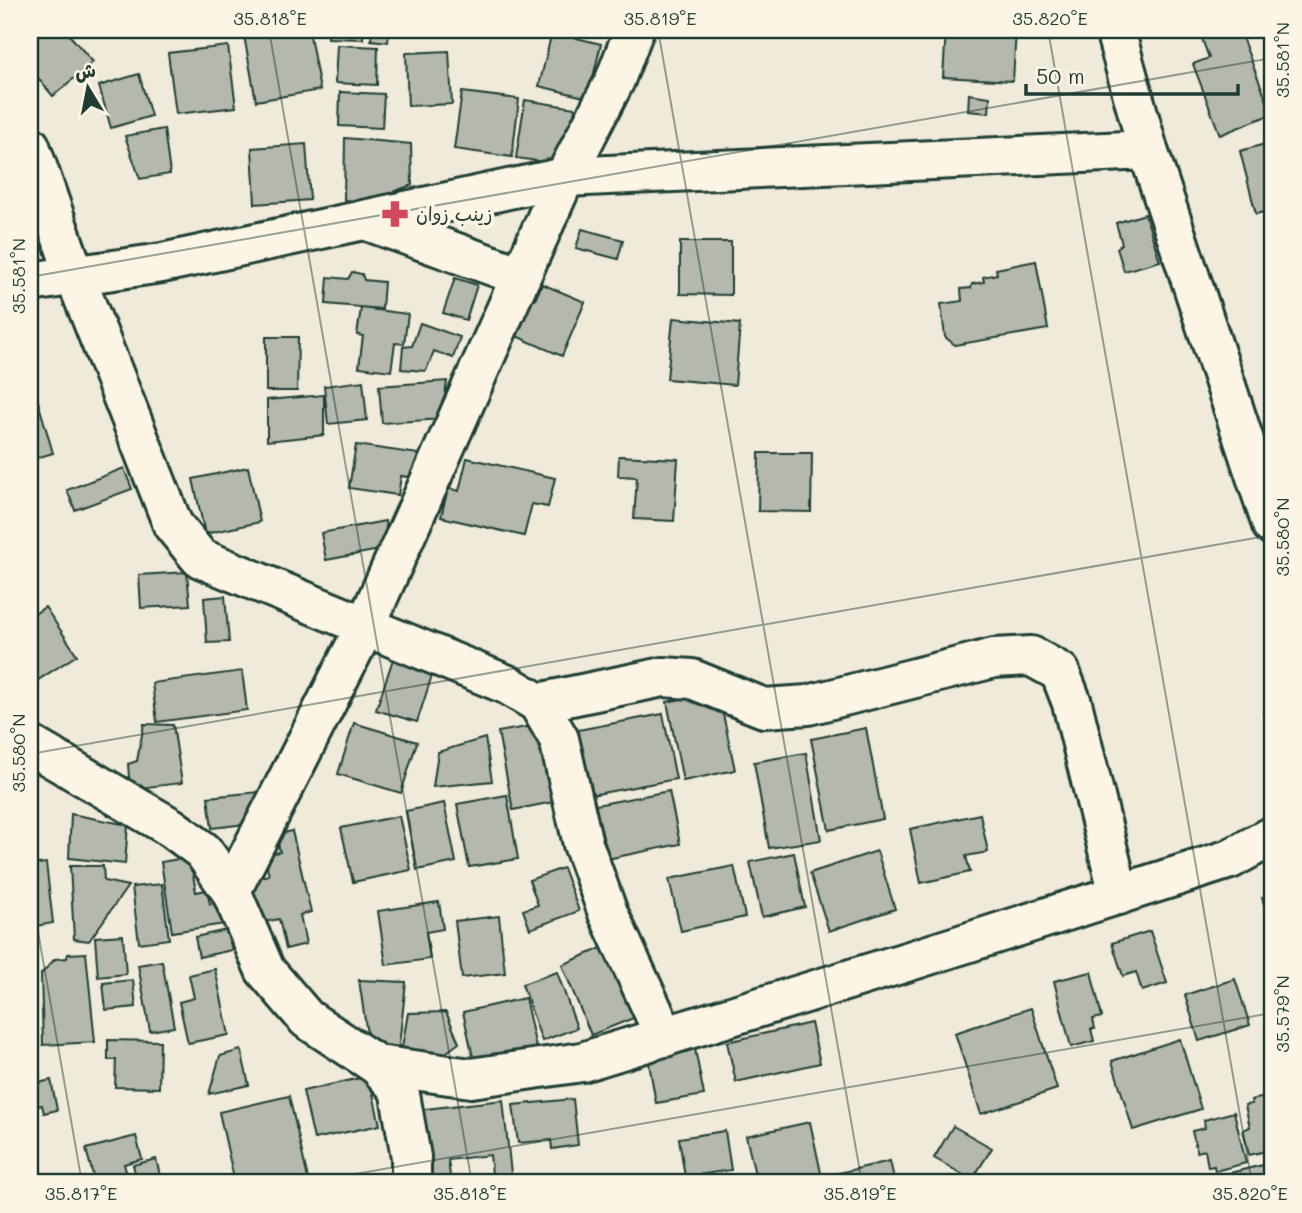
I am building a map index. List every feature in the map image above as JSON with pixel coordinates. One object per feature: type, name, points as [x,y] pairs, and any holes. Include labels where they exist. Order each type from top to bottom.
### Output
[{"type":"street","points":[[231,891],[365,627],[565,177],[615,80],[634,30]]},
{"type":"street","points":[[1115,30],[1148,150],[1272,525]]},
{"type":"street","points":[[30,146],[75,276],[173,525],[200,558],[508,685],[538,703],[559,739],[583,844],[608,914],[665,1037]]},
{"type":"street","points":[[30,282],[162,263],[565,177],[1148,150]]},
{"type":"street","points":[[365,220],[521,276]]},
{"type":"street","points":[[538,703],[663,677],[692,679],[764,708],[808,705],[994,658],[1031,656],[1060,672],[1072,703],[1119,894]]},
{"type":"street","points":[[30,745],[172,828],[203,851],[231,891],[265,970],[307,1019],[377,1065],[399,1089],[411,1157],[411,1183]]},
{"type":"street","points":[[377,1065],[471,1078],[582,1062],[1230,859],[1272,836]]},
{"type":"building","points":[[45,30],[65,30],[93,62],[53,96],[30,69],[30,42]]},
{"type":"building","points":[[243,30],[309,30],[320,90],[256,101]]},
{"type":"building","points":[[328,30],[363,30],[363,39],[328,38]]},
{"type":"building","points":[[372,30],[413,30],[413,35],[389,33],[388,42],[371,40]]},
{"type":"building","points":[[946,30],[1016,30],[1013,81],[943,77]]},
{"type":"building","points":[[1218,30],[1239,30],[1272,114],[1220,135],[1193,64],[1209,58],[1201,36]]},
{"type":"building","points":[[552,32],[601,44],[588,98],[539,86]]},
{"type":"building","points":[[337,45],[378,47],[377,85],[335,83]]},
{"type":"building","points":[[228,46],[236,107],[176,114],[168,53]]},
{"type":"building","points":[[449,51],[452,104],[408,106],[406,53]]},
{"type":"building","points":[[139,74],[151,116],[111,128],[99,86]]},
{"type":"building","points":[[340,92],[384,94],[382,128],[339,126]]},
{"type":"building","points":[[462,92],[519,99],[512,157],[454,149]]},
{"type":"building","points":[[969,94],[990,97],[989,113],[968,111]]},
{"type":"building","points":[[525,100],[575,108],[566,165],[516,158]]},
{"type":"building","points":[[164,129],[170,174],[140,179],[125,136]]},
{"type":"building","points":[[345,138],[411,144],[412,185],[368,201],[344,200]]},
{"type":"building","points":[[1272,142],[1272,210],[1256,214],[1240,151]]},
{"type":"building","points":[[306,144],[310,200],[255,204],[252,148]]},
{"type":"building","points":[[1145,214],[1160,261],[1124,271],[1117,248],[1122,244],[1116,223]]},
{"type":"building","points":[[582,229],[623,240],[618,259],[576,248]]},
{"type":"building","points":[[680,242],[731,242],[731,295],[680,294]]},
{"type":"building","points":[[1036,261],[1048,329],[955,345],[945,337],[941,304],[962,301],[961,289],[984,282],[983,277],[997,274],[996,269]]},
{"type":"building","points":[[352,272],[362,274],[364,280],[384,282],[382,309],[326,304],[328,277],[348,279]]},
{"type":"building","points":[[455,278],[477,285],[466,320],[443,313]]},
{"type":"building","points":[[542,284],[585,302],[562,356],[516,336],[527,313],[522,312],[529,297],[535,300]]},
{"type":"building","points":[[361,308],[408,314],[404,344],[395,343],[391,371],[359,367],[363,336],[357,335]]},
{"type":"building","points":[[673,318],[740,324],[735,385],[667,379]]},
{"type":"building","points":[[420,323],[460,337],[453,358],[434,351],[426,371],[401,369],[403,347],[412,346]]},
{"type":"building","points":[[266,337],[298,337],[297,391],[266,391]]},
{"type":"building","points":[[30,374],[53,453],[30,460]]},
{"type":"building","points":[[363,381],[367,420],[328,424],[324,386]]},
{"type":"building","points":[[447,381],[442,419],[382,423],[379,386]]},
{"type":"building","points":[[324,395],[324,435],[267,441],[267,400]]},
{"type":"building","points":[[356,445],[419,454],[415,478],[401,476],[398,495],[349,488]]},
{"type":"building","points":[[759,453],[812,453],[811,512],[758,511]]},
{"type":"building","points":[[619,456],[678,459],[674,521],[634,519],[637,477],[618,476]]},
{"type":"building","points":[[467,458],[555,478],[548,507],[532,504],[524,536],[441,517],[448,488],[459,491]]},
{"type":"building","points":[[248,467],[260,522],[205,534],[193,479]]},
{"type":"building","points":[[124,468],[132,489],[75,510],[67,490]]},
{"type":"building","points":[[385,521],[390,548],[326,560],[321,533]]},
{"type":"building","points":[[187,572],[190,605],[141,608],[139,575]]},
{"type":"building","points":[[225,596],[229,642],[207,643],[204,598]]},
{"type":"building","points":[[45,607],[77,655],[38,680],[30,667],[30,617]]},
{"type":"building","points":[[395,653],[435,666],[417,722],[376,710]]},
{"type":"building","points":[[242,671],[247,710],[157,722],[152,683]]},
{"type":"building","points":[[718,691],[735,770],[683,781],[667,702]]},
{"type":"building","points":[[1272,710],[1272,736],[1263,713]]},
{"type":"building","points":[[663,714],[676,779],[591,795],[578,730]]},
{"type":"building","points":[[354,723],[417,742],[401,793],[338,774]]},
{"type":"building","points":[[144,724],[173,725],[182,783],[130,789],[128,764],[137,761]]},
{"type":"building","points":[[537,725],[553,802],[513,810],[498,732]]},
{"type":"building","points":[[866,728],[883,819],[829,830],[811,739]]},
{"type":"building","points":[[485,738],[492,781],[433,787],[438,752]]},
{"type":"building","points":[[806,753],[821,840],[769,848],[754,762]]},
{"type":"building","points":[[669,791],[680,844],[602,860],[591,806]]},
{"type":"building","points":[[259,792],[263,822],[212,828],[208,797]]},
{"type":"building","points":[[507,795],[518,859],[469,867],[457,804]]},
{"type":"building","points":[[444,803],[456,862],[417,870],[406,811]]},
{"type":"building","points":[[71,814],[128,825],[125,864],[69,858]]},
{"type":"building","points":[[980,814],[988,852],[966,856],[970,872],[921,883],[910,829]]},
{"type":"building","points":[[399,816],[411,870],[353,882],[341,828]]},
{"type":"building","points":[[292,831],[311,912],[300,915],[306,944],[286,949],[279,919],[265,922],[259,915],[251,879],[269,875],[264,855],[280,852],[276,835]]},
{"type":"building","points":[[877,851],[895,909],[829,931],[810,873]]},
{"type":"building","points":[[794,853],[805,907],[762,917],[750,862]]},
{"type":"building","points":[[190,857],[196,892],[207,890],[210,904],[221,902],[225,924],[172,932],[161,862]]},
{"type":"building","points":[[46,863],[53,923],[30,927],[30,865]]},
{"type":"building","points":[[70,866],[103,866],[104,881],[128,886],[89,941],[74,939]]},
{"type":"building","points":[[734,866],[745,917],[681,931],[669,879]]},
{"type":"building","points":[[563,868],[579,911],[530,929],[523,910],[538,905],[529,880]]},
{"type":"building","points":[[162,884],[169,939],[139,943],[132,887]]},
{"type":"building","points":[[1272,894],[1272,929],[1262,898]]},
{"type":"building","points":[[439,902],[443,929],[426,932],[430,959],[386,965],[378,911]]},
{"type":"building","points":[[499,916],[505,973],[462,978],[455,921]]},
{"type":"building","points":[[227,930],[232,950],[199,957],[195,937]]},
{"type":"building","points":[[1150,931],[1167,983],[1142,991],[1136,972],[1123,976],[1112,943]]},
{"type":"building","points":[[123,935],[126,974],[98,977],[95,937]]},
{"type":"building","points":[[606,946],[636,1017],[591,1035],[562,965]]},
{"type":"building","points":[[86,953],[95,1042],[43,1045],[41,974],[55,959],[67,958],[68,954]]},
{"type":"building","points":[[162,961],[174,1027],[150,1031],[138,965]]},
{"type":"building","points":[[215,969],[229,1035],[188,1043],[179,1002],[194,998],[189,975]]},
{"type":"building","points":[[557,972],[577,1028],[542,1041],[522,984]]},
{"type":"building","points":[[1091,972],[1102,1017],[1093,1019],[1095,1029],[1091,1029],[1094,1041],[1071,1047],[1054,981]]},
{"type":"building","points":[[1235,979],[1250,1025],[1199,1041],[1185,995]]},
{"type":"building","points":[[133,980],[136,1007],[106,1010],[103,983]]},
{"type":"building","points":[[359,980],[406,982],[399,1046],[389,1049],[367,1034]]},
{"type":"building","points":[[525,998],[537,1052],[475,1066],[463,1012]]},
{"type":"building","points":[[1031,1008],[1057,1089],[981,1114],[955,1033]]},
{"type":"building","points":[[446,1012],[459,1043],[440,1057],[401,1053],[408,1013]]},
{"type":"building","points":[[30,1023],[38,1069],[30,1071]]},
{"type":"building","points":[[811,1023],[820,1063],[736,1082],[727,1042]]},
{"type":"building","points":[[1180,1039],[1201,1109],[1133,1130],[1112,1061]]},
{"type":"building","points":[[108,1040],[160,1041],[159,1088],[115,1087],[116,1060],[108,1060]]},
{"type":"building","points":[[694,1044],[704,1095],[656,1103],[647,1052]]},
{"type":"building","points":[[241,1050],[249,1085],[209,1094],[220,1056]]},
{"type":"building","points":[[369,1076],[380,1125],[314,1139],[303,1091]]},
{"type":"building","points":[[51,1080],[57,1110],[44,1113],[42,1105],[30,1108],[30,1085]]},
{"type":"building","points":[[1272,1092],[1272,1154],[1266,1151],[1249,1155],[1243,1130],[1250,1127],[1245,1105],[1252,1104],[1251,1100],[1266,1097],[1265,1093]]},
{"type":"building","points":[[289,1096],[309,1183],[235,1183],[219,1112]]},
{"type":"building","points":[[573,1099],[578,1145],[552,1149],[551,1140],[518,1143],[513,1105]]},
{"type":"building","points":[[503,1100],[512,1183],[493,1183],[490,1155],[448,1160],[451,1183],[426,1183],[417,1110]]},
{"type":"building","points":[[1234,1112],[1246,1163],[1215,1171],[1214,1166],[1208,1167],[1205,1150],[1197,1152],[1192,1131],[1205,1128],[1204,1120]]},
{"type":"building","points":[[810,1122],[823,1182],[757,1183],[746,1136]]},
{"type":"building","points":[[953,1126],[992,1148],[972,1180],[934,1158]]},
{"type":"building","points":[[725,1131],[731,1170],[685,1177],[679,1138]]},
{"type":"building","points":[[136,1136],[142,1159],[124,1164],[126,1172],[119,1173],[121,1183],[95,1183],[86,1149]]},
{"type":"building","points":[[156,1159],[162,1183],[126,1183],[137,1180],[133,1165]]},
{"type":"building","points":[[890,1161],[895,1183],[832,1183],[830,1175]]},
{"type":"building","points":[[1263,1165],[1265,1170],[1272,1168],[1272,1183],[1209,1183],[1222,1180],[1226,1174]]},
{"type":"place","name":"زينب زوان","points":[[395,214]]}]
